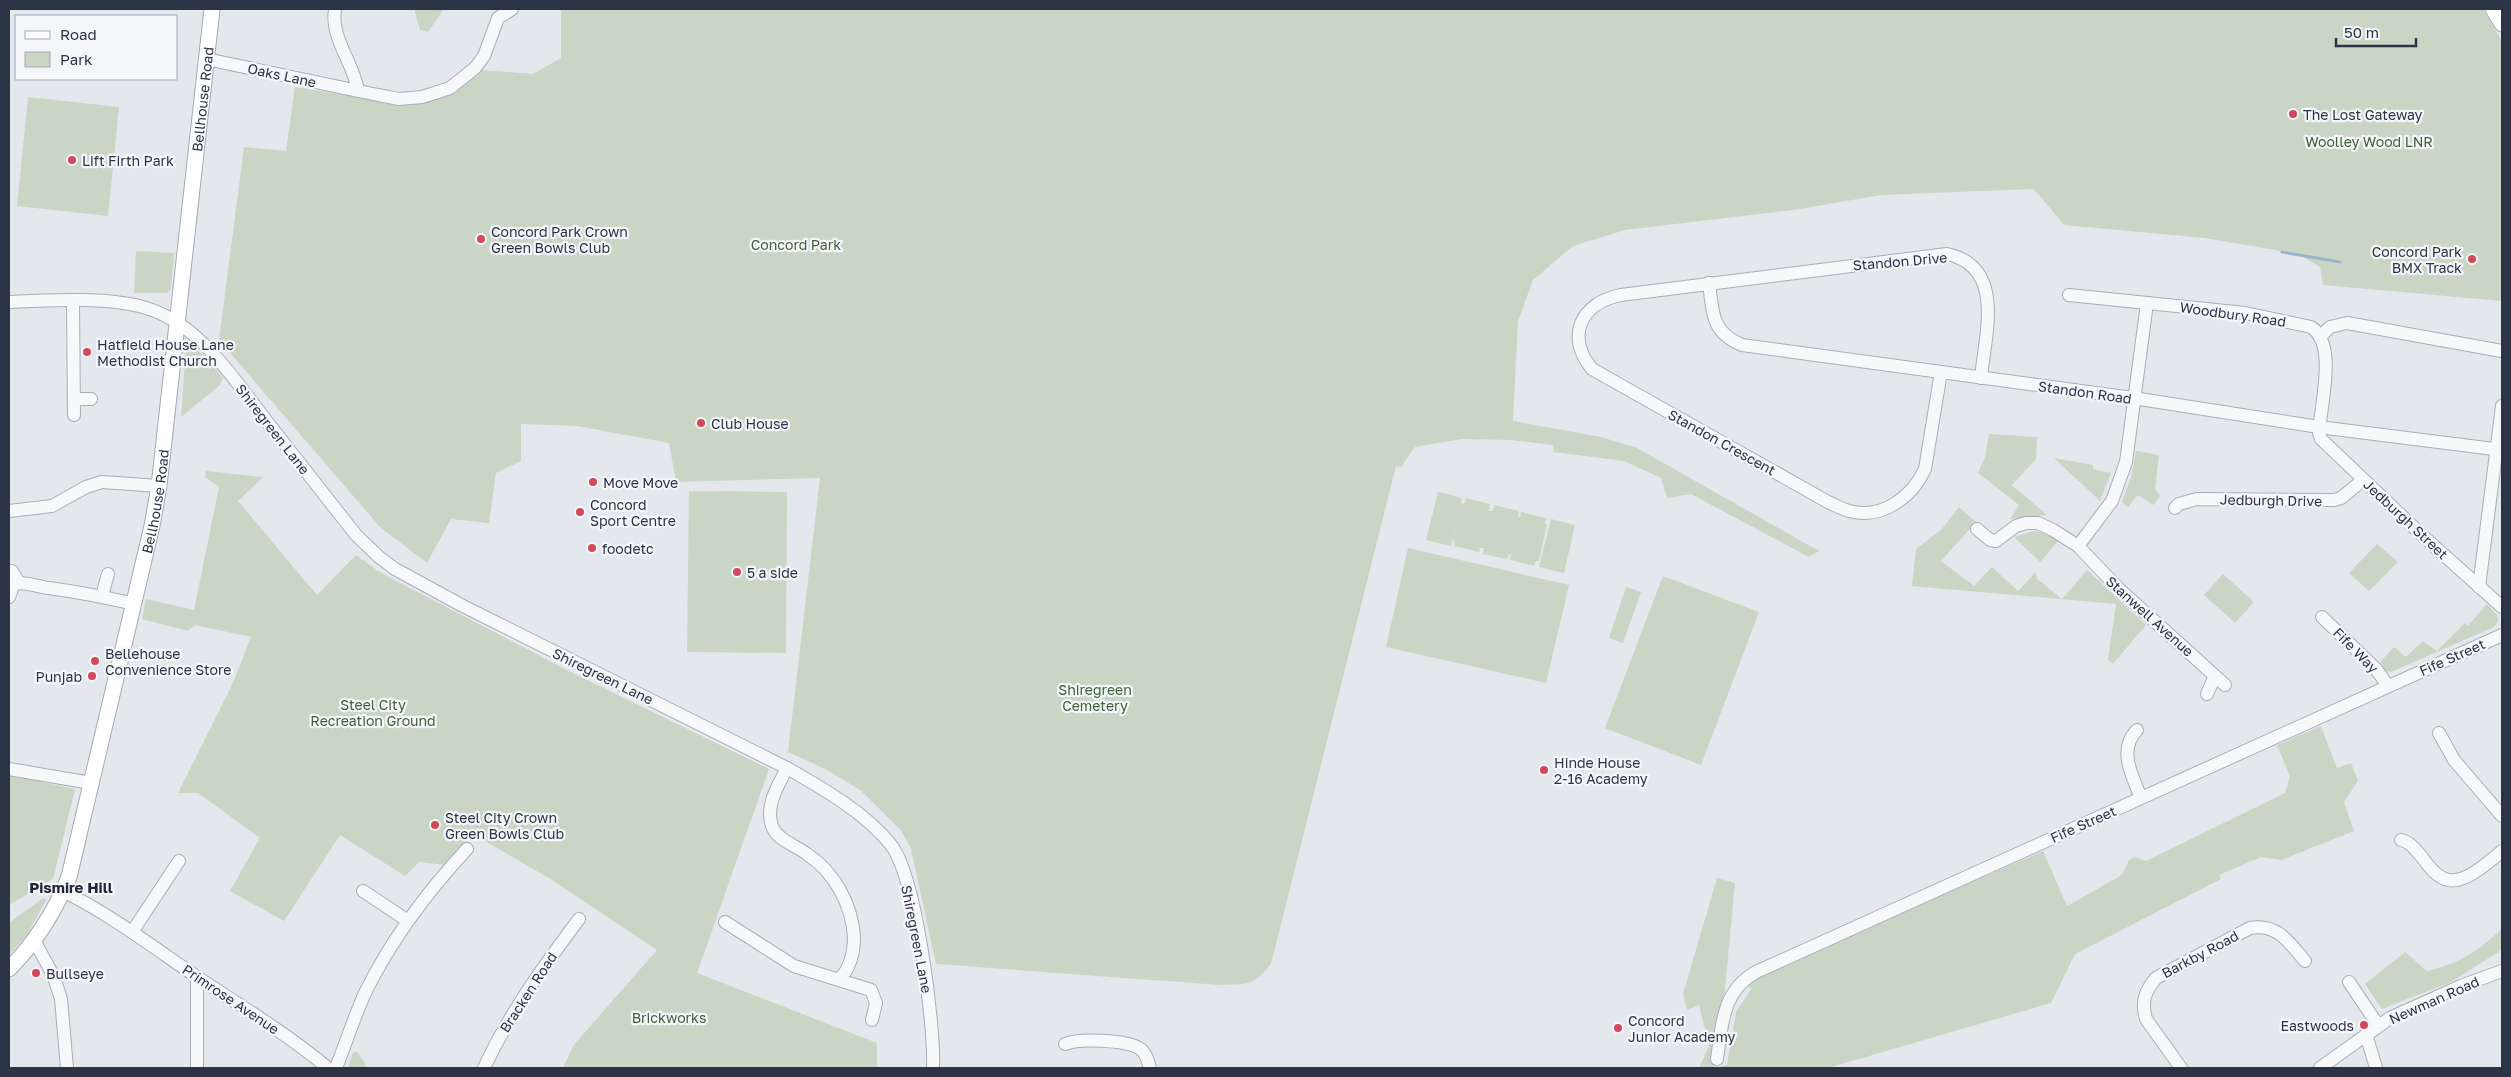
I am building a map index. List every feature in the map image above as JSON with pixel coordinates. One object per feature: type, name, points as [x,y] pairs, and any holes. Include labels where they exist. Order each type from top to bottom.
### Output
[{"type":"main road","name":"Bellhouse Road","points":[[9,969],[34,940],[63,891],[74,857],[134,604],[159,486],[212,9]]},
{"type":"main road","points":[[2493,9],[2502,24]]},
{"type":"street","points":[[335,9],[337,34],[356,81],[358,92]]},
{"type":"street","name":"Oaks Lane","points":[[206,59],[399,99],[439,94],[450,88],[475,68],[484,56],[498,18],[512,9]]},
{"type":"street","name":"Standon Drive","points":[[1709,283],[1934,255],[1957,256],[1973,266],[1979,273],[1988,294],[1980,378]]},
{"type":"street","name":"Standon Road","points":[[1709,283],[1715,322],[1729,340],[1742,344],[2133,398],[2319,427],[2499,450]]},
{"type":"street","name":"Standon Crescent","points":[[1709,283],[1621,295],[1591,307],[1581,326],[1580,342],[1584,359],[1592,369],[1848,511],[1862,514],[1889,507],[1910,493],[1920,481],[1926,469],[1941,372]]},
{"type":"street","name":"Woodbury Road","points":[[2069,296],[2245,313],[2311,327],[2321,336]]},
{"type":"street","name":"Shiregreen Lane","points":[[9,302],[133,304],[153,310],[176,322],[204,345],[230,375],[356,535],[379,557],[471,610],[787,768],[817,785],[851,809],[891,845],[899,857],[910,896],[926,979],[933,1035],[933,1068]]},
{"type":"street","points":[[73,302],[74,415]]},
{"type":"street","points":[[2078,546],[2109,506],[2119,487],[2126,462],[2147,303]]},
{"type":"street","points":[[2319,427],[2326,375],[2325,352],[2321,336],[2330,327],[2347,323],[2502,351]]},
{"type":"street","points":[[74,399],[91,399]]},
{"type":"street","points":[[2479,587],[2499,450],[2502,406]]},
{"type":"street","name":"Jedburgh Street","points":[[2319,427],[2321,439],[2325,445],[2502,607]]},
{"type":"street","name":"Jedburgh Drive","points":[[2175,508],[2179,504],[2197,499],[2334,500],[2341,498],[2363,480]]},
{"type":"street","points":[[9,511],[52,506],[86,487],[102,482],[159,486]]},
{"type":"street","name":"Stanwell Avenue","points":[[1977,529],[1990,540],[1996,541],[2016,526],[2038,523],[2078,546],[2119,589],[2220,680],[2207,694]]},
{"type":"street","points":[[12,571],[19,583]]},
{"type":"street","points":[[102,596],[108,574]]},
{"type":"street","points":[[9,597],[11,589],[19,583],[102,596],[134,604]]},
{"type":"street","name":"Fife Way","points":[[2322,617],[2376,669],[2388,686]]},
{"type":"street","name":"Fife Street","points":[[1717,1059],[1729,999],[1738,984],[1744,979],[2502,635]]},
{"type":"street","points":[[2137,730],[2130,740],[2127,755],[2141,798]]},
{"type":"street","points":[[2439,733],[2454,760],[2502,816]]},
{"type":"street","points":[[9,768],[91,783]]},
{"type":"street","points":[[787,768],[770,806],[771,824],[781,838],[817,862],[836,884],[844,898],[851,914],[854,946],[845,974],[839,979]]},
{"type":"street","points":[[2401,840],[2411,844],[2434,872],[2447,880],[2456,881],[2467,876],[2502,851]]},
{"type":"street","points":[[336,1068],[365,993],[392,944],[437,881],[467,849]]},
{"type":"street","points":[[132,932],[179,861]]},
{"type":"street","name":"Primrose Avenue","points":[[63,891],[88,903],[132,932],[274,1028],[328,1068]]},
{"type":"street","points":[[363,891],[408,921]]},
{"type":"street","name":"Bracken Road","points":[[484,1068],[499,1036],[516,1008],[579,919]]},
{"type":"street","points":[[725,922],[794,966],[871,990],[876,1003],[872,1020]]},
{"type":"street","name":"Barkby Road","points":[[2181,1068],[2146,1019],[2144,1010],[2148,988],[2156,978],[2250,928],[2259,926],[2278,931],[2305,961]]},
{"type":"street","points":[[34,940],[54,977],[61,999],[67,1068]]},
{"type":"street","name":"Newman Road","points":[[2320,1068],[2378,1025],[2436,997],[2502,971]]},
{"type":"street","points":[[197,977],[197,1068]]},
{"type":"street","points":[[2349,982],[2378,1025]]},
{"type":"street","points":[[2366,1034],[2376,1068]]},
{"type":"street","points":[[1065,1044],[1084,1040],[1132,1046],[1144,1052],[1150,1068]]},
{"type":"green space","points":[[414,9],[444,9],[428,32],[420,30]]},
{"type":"green space","name":"Concord Park","points":[[561,9],[2483,9],[2502,41],[2502,301],[2323,285],[2320,267],[2298,254],[2205,238],[2064,225],[2034,189],[1881,195],[1800,209],[1625,230],[1573,246],[1533,280],[1518,321],[1513,421],[1601,437],[1637,448],[1819,551],[1809,557],[1691,494],[1667,498],[1661,478],[1624,461],[1554,452],[1553,445],[1511,440],[1462,439],[1415,447],[1401,467],[1396,466],[1271,964],[1265,971],[1255,980],[1244,984],[1220,985],[936,964],[911,849],[901,830],[860,790],[827,770],[788,752],[820,478],[676,482],[669,443],[577,426],[521,424],[521,461],[496,473],[489,523],[451,519],[427,563],[380,527],[219,340],[244,147],[286,151],[295,87],[402,104],[480,70],[533,74],[561,58]]},
{"type":"green space","points":[[28,97],[119,107],[108,216],[17,206]]},
{"type":"green space","points":[[136,251],[174,253],[171,289],[167,293],[134,293]]},
{"type":"green space","points":[[186,346],[192,347],[202,354],[223,378],[220,385],[181,417]]},
{"type":"green space","points":[[1989,434],[2037,437],[2036,459],[2012,485],[2047,515],[2010,519],[2019,505],[1978,473],[1985,457]]},
{"type":"green space","points":[[2136,451],[2159,455],[2155,489],[2160,496],[2153,505],[2138,495],[2128,507],[2122,502],[2131,477]]},
{"type":"green space","points":[[2054,458],[2093,465],[2093,469],[2111,473],[2100,501]]},
{"type":"green space","name":"Steel City Recreation Ground","points":[[206,471],[263,477],[238,501],[317,595],[356,555],[381,573],[565,669],[769,769],[697,973],[877,1043],[877,1068],[563,1068],[573,1046],[657,950],[552,880],[473,834],[446,865],[419,862],[405,876],[340,835],[284,921],[230,891],[260,838],[198,793],[178,793],[232,685],[251,637],[195,625],[188,631],[142,619],[146,599],[194,610],[219,487],[205,477]]},
{"type":"green space","name":"5 a side","points":[[689,491],[787,492],[786,653],[687,652]]},
{"type":"green space","points":[[1438,492],[1462,498],[1461,503],[1464,504],[1466,498],[1490,504],[1489,511],[1493,511],[1494,505],[1519,511],[1518,517],[1520,517],[1521,512],[1546,518],[1545,523],[1547,524],[1539,561],[1536,561],[1534,566],[1510,560],[1511,554],[1509,554],[1507,559],[1483,554],[1484,548],[1480,548],[1479,552],[1454,546],[1455,541],[1453,540],[1458,518],[1451,546],[1426,540]]},
{"type":"green space","points":[[1959,507],[1976,522],[1941,561],[1974,586],[1992,567],[2018,591],[2036,572],[2037,579],[2062,599],[2087,570],[2146,625],[2113,664],[2108,660],[2116,604],[1912,586],[1916,549],[1941,530]]},
{"type":"green space","points":[[1551,519],[1575,525],[1564,573],[1539,567]]},
{"type":"green space","points":[[2034,531],[2047,533],[2059,540],[2040,562],[2014,537]]},
{"type":"green space","points":[[2377,544],[2398,562],[2369,591],[2349,573]]},
{"type":"green space","points":[[1408,548],[1569,585],[1546,683],[1386,647]]},
{"type":"green space","points":[[2223,574],[2254,602],[2235,623],[2204,595]]},
{"type":"green space","points":[[1663,576],[1759,612],[1701,765],[1605,728]]},
{"type":"green space","points":[[1626,587],[1641,592],[1623,643],[1609,638]]},
{"type":"green space","points":[[2487,604],[2497,615],[2498,621],[2494,627],[2391,672],[2386,671],[2380,662],[2394,647],[2406,657],[2423,641],[2437,651],[2465,623],[2468,626]]},
{"type":"green space","points":[[2321,726],[2337,768],[2351,763],[2358,781],[2344,802],[2354,831],[2281,860],[2261,857],[2219,875],[2221,879],[2075,954],[2051,1003],[1828,1068],[1714,1068],[1727,1065],[1736,1012],[1751,989],[1745,981],[2043,851],[2067,906],[2122,875],[2129,860],[2135,857],[2146,861],[2285,793],[2290,776],[2277,745]]},
{"type":"green space","points":[[9,775],[75,789],[53,879],[9,905]]},
{"type":"green space","points":[[1717,878],[1735,883],[1725,989],[1714,1068],[1699,1068],[1709,1046],[1699,1005],[1687,1010],[1683,994]]},
{"type":"green space","points":[[43,898],[46,900],[27,935],[9,955],[9,923]]},
{"type":"green space","points":[[2502,928],[2502,947],[2500,951],[2451,982],[2382,1009],[2365,984],[2405,952],[2427,971],[2449,965],[2468,956]]},
{"type":"green space","points":[[357,1052],[365,1062],[366,1068],[348,1068],[353,1053]]},
{"type":"waterway","points":[[2282,252],[2340,262]]},
{"type":"place","name":"The Lost Gateway","points":[[2293,114]]},
{"type":"place","name":"Lift Firth Park","points":[[72,160]]},
{"type":"place","name":"Concord Park Crown Green Bowls Club","points":[[481,239]]},
{"type":"place","name":"Concord Park BMX Track","points":[[2472,259]]},
{"type":"place","name":"Hatfield House Lane Methodist Church","points":[[87,352]]},
{"type":"place","name":"Club House","points":[[701,423]]},
{"type":"place","name":"Move Move","points":[[593,482]]},
{"type":"place","name":"Concord Sport Centre","points":[[580,512]]},
{"type":"place","name":"foodetc","points":[[592,548]]},
{"type":"place","name":"5 a side","points":[[737,572]]},
{"type":"place","name":"Bellehouse Convenience Store","points":[[95,661]]},
{"type":"place","name":"Punjab","points":[[92,676]]},
{"type":"place","name":"Hinde House 2-16 Academy","points":[[1544,770]]},
{"type":"place","name":"Steel City Crown Green Bowls Club","points":[[435,825]]},
{"type":"place","name":"Bullseye","points":[[36,973]]},
{"type":"place","name":"Eastwoods","points":[[2364,1025]]},
{"type":"place","name":"Concord Junior Academy","points":[[1618,1028]]},
{"type":"district","name":"Pismire Hill","points":[[71,887]]},
{"type":"park label","name":"Woolley Wood LNR","points":[[2369,141]]},
{"type":"park label","name":"Shiregreen Cemetery","points":[[1095,698]]},
{"type":"park label","name":"Brickworks","points":[[669,1017]]}]
